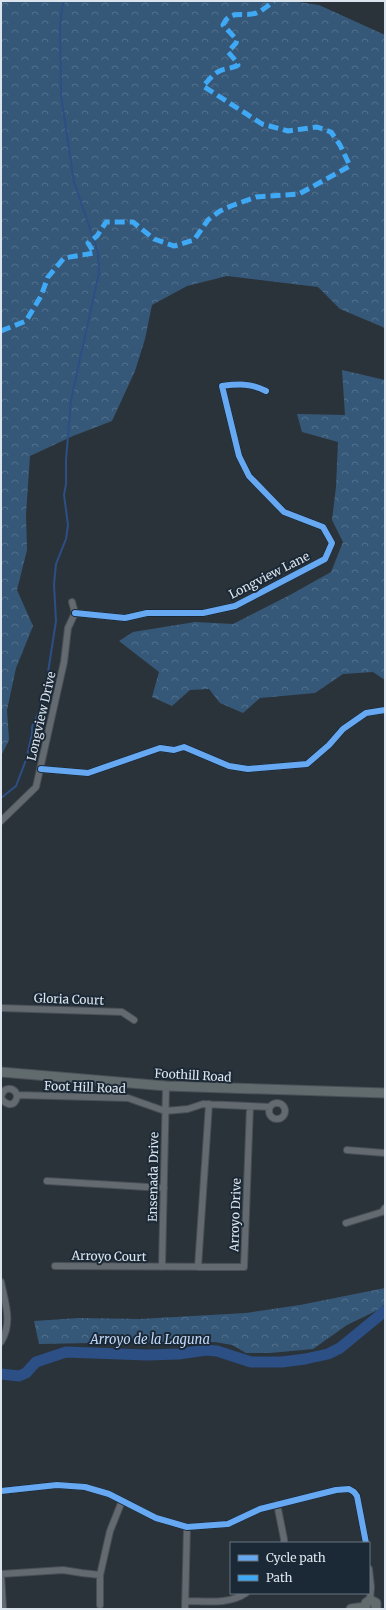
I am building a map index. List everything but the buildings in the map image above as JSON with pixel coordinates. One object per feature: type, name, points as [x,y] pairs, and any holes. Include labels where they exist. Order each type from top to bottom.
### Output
[{"type":"main road","name":"Foothill Road","points":[[1,1072],[166,1086],[385,1093]]},
{"type":"main road","points":[[351,1609],[373,1606]]},
{"type":"street","name":"Longview Lane","points":[[75,613],[125,618],[148,613],[203,613],[235,606],[324,559],[332,544],[323,527],[284,512],[249,476],[239,456],[222,386],[236,384],[248,385],[258,387],[266,392]]},
{"type":"street","points":[[72,602],[75,613]]},
{"type":"street","name":"Longview Drive","points":[[1,821],[36,787],[64,662],[68,628],[75,613]]},
{"type":"street","points":[[41,769],[88,773],[160,748],[174,750],[184,747],[229,766],[248,769],[307,764],[329,745],[343,729],[360,717],[366,713],[385,710]]},
{"type":"street","name":"Gloria Court","points":[[1,1008],[122,1012],[134,1020]]},
{"type":"street","points":[[1,1066],[1,1072]]},
{"type":"street","name":"Ensenada Drive","points":[[162,1267],[166,1086]]},
{"type":"street","name":"Foot Hill Road","points":[[11,1088],[17,1095],[16,1100],[8,1104],[4,1102],[1,1097],[2,1092],[11,1088]]},
{"type":"street","name":"Foot Hill Road","points":[[17,1095],[128,1098],[165,1111],[188,1108],[203,1104],[270,1107]]},
{"type":"street","points":[[198,1267],[209,1104]]},
{"type":"street","name":"Arroyo Drive","points":[[162,1267],[244,1266],[250,1106]]},
{"type":"street","points":[[346,1150],[385,1153]]},
{"type":"street","points":[[47,1181],[164,1188]]},
{"type":"street","points":[[346,1223],[382,1212],[385,1208]]},
{"type":"street","name":"Arroyo Court","points":[[55,1266],[162,1267]]},
{"type":"street","points":[[1,1282],[8,1321],[7,1332],[1,1342]]},
{"type":"street","points":[[1,1491],[57,1485],[71,1485],[97,1490],[156,1518],[187,1527],[228,1524],[260,1509],[277,1504],[336,1490],[349,1489],[357,1496],[366,1542]]},
{"type":"street","points":[[100,1605],[100,1575],[110,1531],[122,1501]]},
{"type":"street","points":[[277,1504],[284,1542]]},
{"type":"street","points":[[185,1609],[187,1527]]},
{"type":"street","points":[[4,1609],[1,1574],[63,1570],[100,1575]]},
{"type":"street","points":[[370,1578],[373,1606]]},
{"type":"street","points":[[185,1602],[226,1601],[241,1597],[245,1594]]},
{"type":"green space","points":[[1,1],[291,1],[319,5],[385,35],[385,328],[340,309],[318,287],[227,276],[187,286],[152,305],[145,339],[135,371],[112,421],[73,436],[30,456],[26,514],[27,550],[17,590],[33,626],[16,668],[7,710],[9,740],[1,756]]},
{"type":"green space","points":[[342,370],[385,380],[385,680],[373,672],[343,674],[315,693],[260,698],[243,713],[220,703],[209,689],[190,690],[172,706],[152,697],[159,672],[119,641],[133,632],[195,622],[233,624],[331,572],[343,542],[332,520],[336,487],[338,442],[302,432],[297,414],[345,415]]},
{"type":"green space","points":[[385,1288],[385,1304],[378,1310],[347,1325],[313,1349],[270,1353],[246,1353],[232,1345],[215,1342],[164,1344],[129,1340],[91,1343],[39,1344],[34,1321],[79,1318],[140,1319],[246,1313],[300,1305]]},
{"type":"waterway","points":[[1,798],[16,786],[26,760],[32,734],[32,727],[44,698],[56,621],[54,584],[56,564],[66,539],[68,525],[64,495],[71,400],[99,273],[98,252],[74,182],[61,95],[60,27],[64,1]]},
{"type":"waterway","name":"Arroyo de la Laguna","points":[[1,1374],[19,1376],[26,1373],[36,1362],[66,1352],[147,1355],[179,1354],[206,1350],[217,1351],[251,1362],[282,1362],[305,1359],[328,1354],[340,1348],[385,1311]]},
{"type":"marked path","points":[[1,331],[26,321],[41,296],[48,277],[64,258],[94,253],[88,243],[97,236],[106,222],[133,222],[154,239],[174,246],[194,240],[208,220],[220,211],[256,197],[299,194],[350,166],[340,145],[331,132],[317,127],[288,131],[262,124],[203,86],[218,72],[238,65],[228,52],[237,40],[223,25],[226,20],[230,16],[234,15],[254,14],[274,1]]},
{"type":"cycle path","points":[[75,613],[125,618],[147,613],[203,613],[235,606],[325,559],[332,543],[323,527],[284,512],[249,476],[239,456],[222,386],[244,385],[260,388],[266,391]]},
{"type":"cycle path","points":[[41,769],[88,773],[160,748],[174,750],[184,747],[229,766],[248,769],[307,764],[329,745],[343,729],[366,713],[385,710]]},
{"type":"cycle path","points":[[1,1491],[57,1485],[85,1487],[109,1494],[156,1518],[187,1527],[228,1524],[260,1509],[336,1490],[349,1489],[357,1496],[366,1542]]}]
